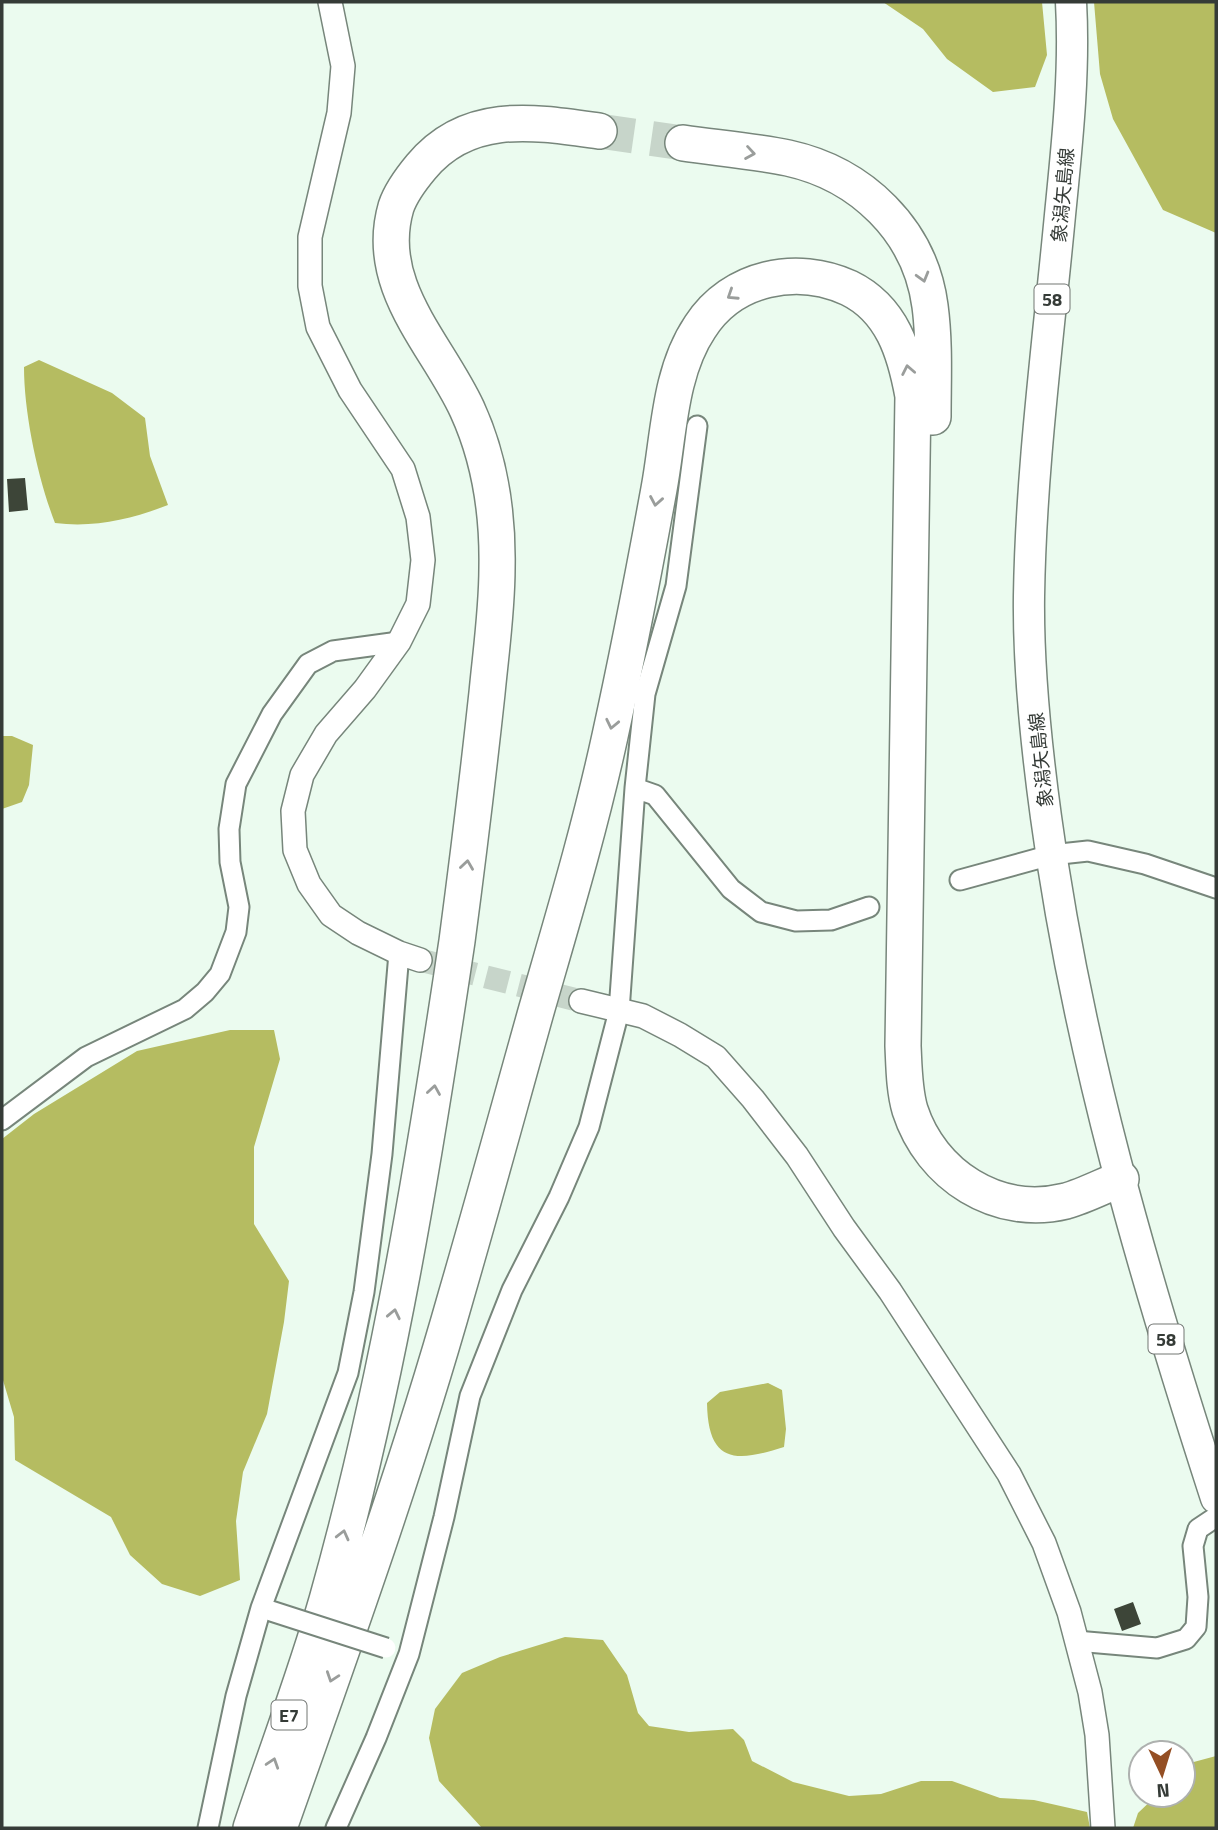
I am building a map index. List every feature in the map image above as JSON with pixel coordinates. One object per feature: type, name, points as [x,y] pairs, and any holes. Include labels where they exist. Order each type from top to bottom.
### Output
[{"type":"highway","points":[[340,1607],[374,1411],[415,1213],[474,818],[497,576],[493,494],[483,450],[469,412],[451,377],[413,319],[401,292],[393,262],[391,234],[397,205],[410,179],[429,156],[451,140],[506,122],[540,123],[599,131]]},
{"type":"highway","points":[[683,143],[790,159],[826,170],[860,188],[888,213],[907,238],[922,270],[930,304],[933,349],[924,1047],[925,1077],[931,1106],[942,1130],[958,1152],[980,1168],[1004,1178],[1032,1182],[1121,1179]]},
{"type":"highway","points":[[340,1607],[424,1408],[576,873],[634,627],[675,391],[686,352],[702,323],[721,302],[743,287],[772,278],[803,276],[833,281],[859,293],[878,309],[897,334],[906,361],[912,396],[903,1045],[910,1108],[921,1136],[938,1161],[957,1180],[981,1194],[1008,1202],[1034,1204],[1066,1201],[1121,1179]]},
{"type":"highway","name":"E7","points":[[251,1828],[340,1607]]},
{"type":"highway","name":"E7","points":[[279,1828],[340,1607]]},
{"type":"main road","name":"象潟矢島線","points":[[1071,2],[1073,45],[1069,117],[1038,447],[1029,596],[1032,679],[1040,767],[1073,989],[1121,1179],[1178,1379],[1216,1498]]},
{"type":"street","points":[[208,1828],[236,1696],[348,1373],[364,1292],[410,957],[358,933],[331,915],[309,884],[295,850],[293,811],[302,775],[327,734],[365,689],[398,642],[418,604],[424,560],[418,517],[403,469],[350,390],[318,327],[310,286],[310,237],[338,113],[343,66],[330,2]]},
{"type":"street","points":[[336,1828],[409,1654],[444,1517],[470,1396],[512,1290],[559,1197],[589,1128],[619,1011],[635,788],[645,694],[676,586],[697,426]]},
{"type":"street","points":[[2,1120],[86,1058],[185,1009],[205,992],[220,974],[236,932],[239,906],[230,862],[229,829],[236,784],[272,714],[308,664],[333,651],[398,642]]},
{"type":"street","points":[[635,788],[655,795],[731,889],[761,912],[796,921],[831,920],[869,907]]},
{"type":"street","points":[[960,880],[1051,855],[1088,851],[1145,864],[1216,888]]},
{"type":"street","points":[[581,1001],[643,1016],[716,1058],[753,1099],[797,1156],[844,1228],[890,1291],[1009,1474],[1044,1543],[1069,1612],[1090,1692],[1097,1735],[1103,1828]]},
{"type":"street","points":[[1076,1641],[1157,1648],[1186,1639],[1196,1627],[1198,1597],[1193,1546],[1198,1530],[1216,1517]]},
{"type":"street","points":[[266,1609],[409,1654]]},
{"type":"green space","points":[[883,2],[1042,2],[1047,55],[1035,87],[993,92],[947,59],[923,29]]},
{"type":"green space","points":[[1094,2],[1216,2],[1216,233],[1163,210],[1113,119],[1100,74]]},
{"type":"green space","points":[[39,360],[112,393],[145,418],[150,456],[168,505],[113,521],[55,523],[38,467],[26,405],[24,367]]},
{"type":"green space","points":[[2,736],[12,736],[33,745],[29,785],[22,802],[2,809]]},
{"type":"green space","points":[[230,1030],[274,1030],[280,1059],[254,1147],[254,1224],[289,1281],[267,1414],[243,1472],[236,1521],[240,1580],[200,1596],[162,1584],[130,1555],[111,1517],[15,1460],[14,1417],[2,1377],[2,1139],[34,1114],[137,1051]]},
{"type":"green space","points":[[768,1383],[782,1390],[786,1429],[784,1447],[751,1455],[728,1454],[719,1448],[713,1437],[707,1403],[720,1392]]},
{"type":"green space","points":[[565,1637],[603,1640],[627,1675],[638,1713],[649,1726],[689,1732],[733,1729],[744,1740],[752,1761],[793,1782],[849,1796],[881,1794],[921,1781],[952,1781],[1000,1798],[1034,1800],[1087,1812],[1090,1828],[482,1828],[439,1781],[429,1738],[435,1709],[462,1673],[500,1657]]},
{"type":"green space","points":[[1216,1756],[1216,1828],[1133,1828],[1142,1809],[1197,1809],[1197,1761]]},
{"type":"building","points":[[25,478],[28,510],[9,512],[7,479]]},
{"type":"building","points":[[1133,1602],[1141,1624],[1122,1631],[1114,1609]]},
{"type":"tunnel","points":[[599,131],[683,143]]},
{"type":"tunnel","points":[[420,960],[581,1001]]}]
